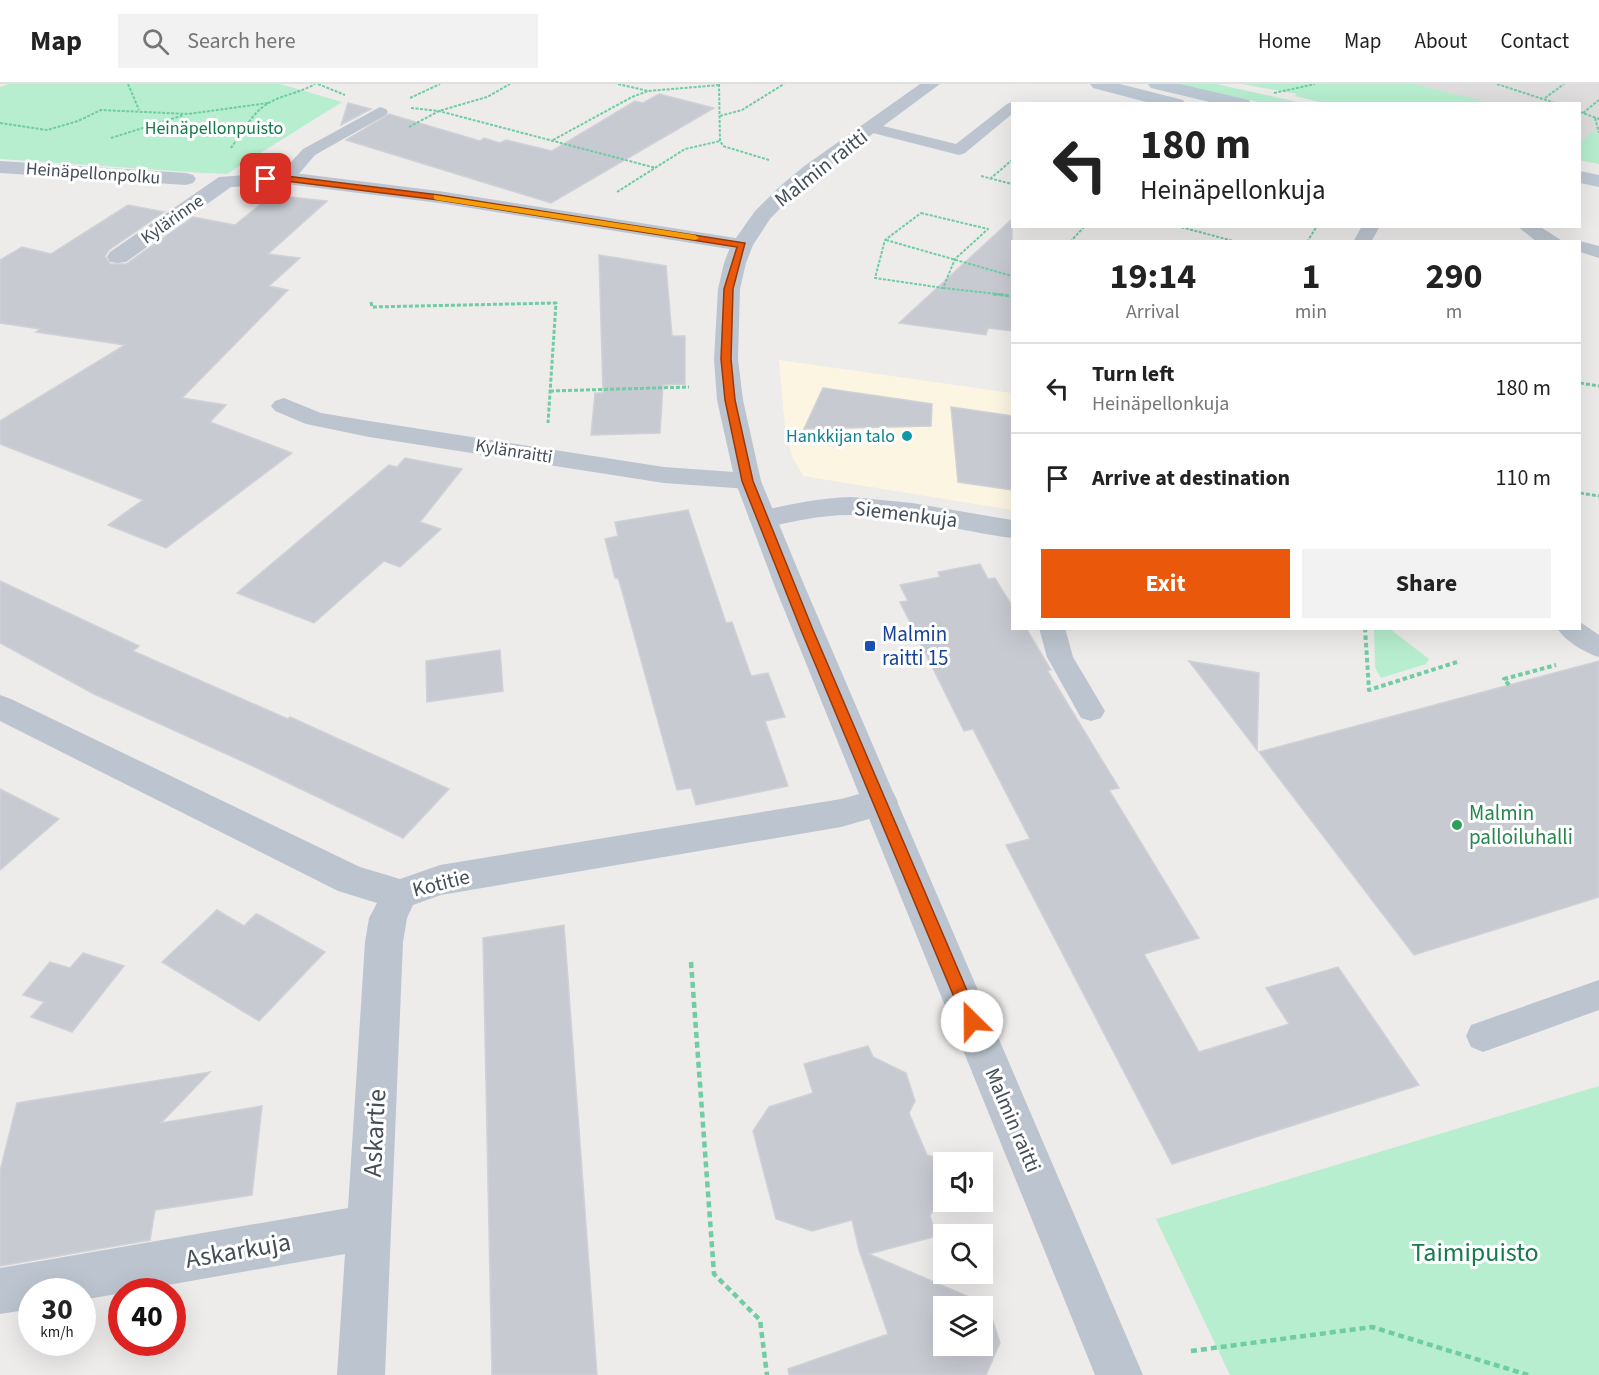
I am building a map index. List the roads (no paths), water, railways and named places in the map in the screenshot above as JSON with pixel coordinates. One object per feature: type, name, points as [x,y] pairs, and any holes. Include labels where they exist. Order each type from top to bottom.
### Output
[{"type":"main road","points":[[1099,84],[1169,102]]},
{"type":"main road","points":[[1157,84],[1234,102]]},
{"type":"main road","points":[[1581,177],[1599,181]]},
{"type":"main road","points":[[1581,193],[1599,197]]},
{"type":"street","name":"Malmin raitti","points":[[933,86],[871,128],[784,193],[762,215],[742,245],[729,289],[726,359],[730,400],[748,481],[807,630],[881,802],[1119,1375]]},
{"type":"street","name":"Heinäpellonpolku","points":[[0,167],[186,179]]},
{"type":"street","name":"Kylärinne","points":[[118,257],[226,181],[286,178]]},
{"type":"street","points":[[286,178],[439,197],[742,245]]},
{"type":"street","name":"Kylänraitti","points":[[284,406],[324,421],[664,475],[748,481]]},
{"type":"street","name":"Siemenkuja","points":[[763,519],[804,511],[850,506],[884,509],[1011,530]]},
{"type":"street","name":"Kotitie","points":[[0,707],[351,880],[400,894],[440,880],[841,813],[881,802]]},
{"type":"street","name":"Askartie","points":[[361,1375],[384,942],[388,918],[400,894]]},
{"type":"street","name":"Askarkuja","points":[[0,1291],[370,1227]]},
{"type":"lane","points":[[871,128],[959,150],[1011,107]]},
{"type":"lane","points":[[286,178],[309,152],[380,112]]},
{"type":"lane","points":[[1529,228],[1546,240]]},
{"type":"lane","points":[[1581,247],[1599,252]]},
{"type":"lane","points":[[1053,630],[1060,657],[1091,711]]},
{"type":"lane","points":[[1573,630],[1599,648]]},
{"type":"lane","points":[[1483,1036],[1599,995]]},
{"type":"place","name":"Hankkijan talo","points":[[907,436]]},
{"type":"place","name":"Malmin raitti 15","points":[[870,646]]},
{"type":"place","name":"Malmin palloiluhalli","points":[[1457,825]]},
{"type":"park label","name":"Heinäpellonpuisto","points":[[214,128]]},
{"type":"park label","name":"Taimipuisto","points":[[1475,1252]]}]
